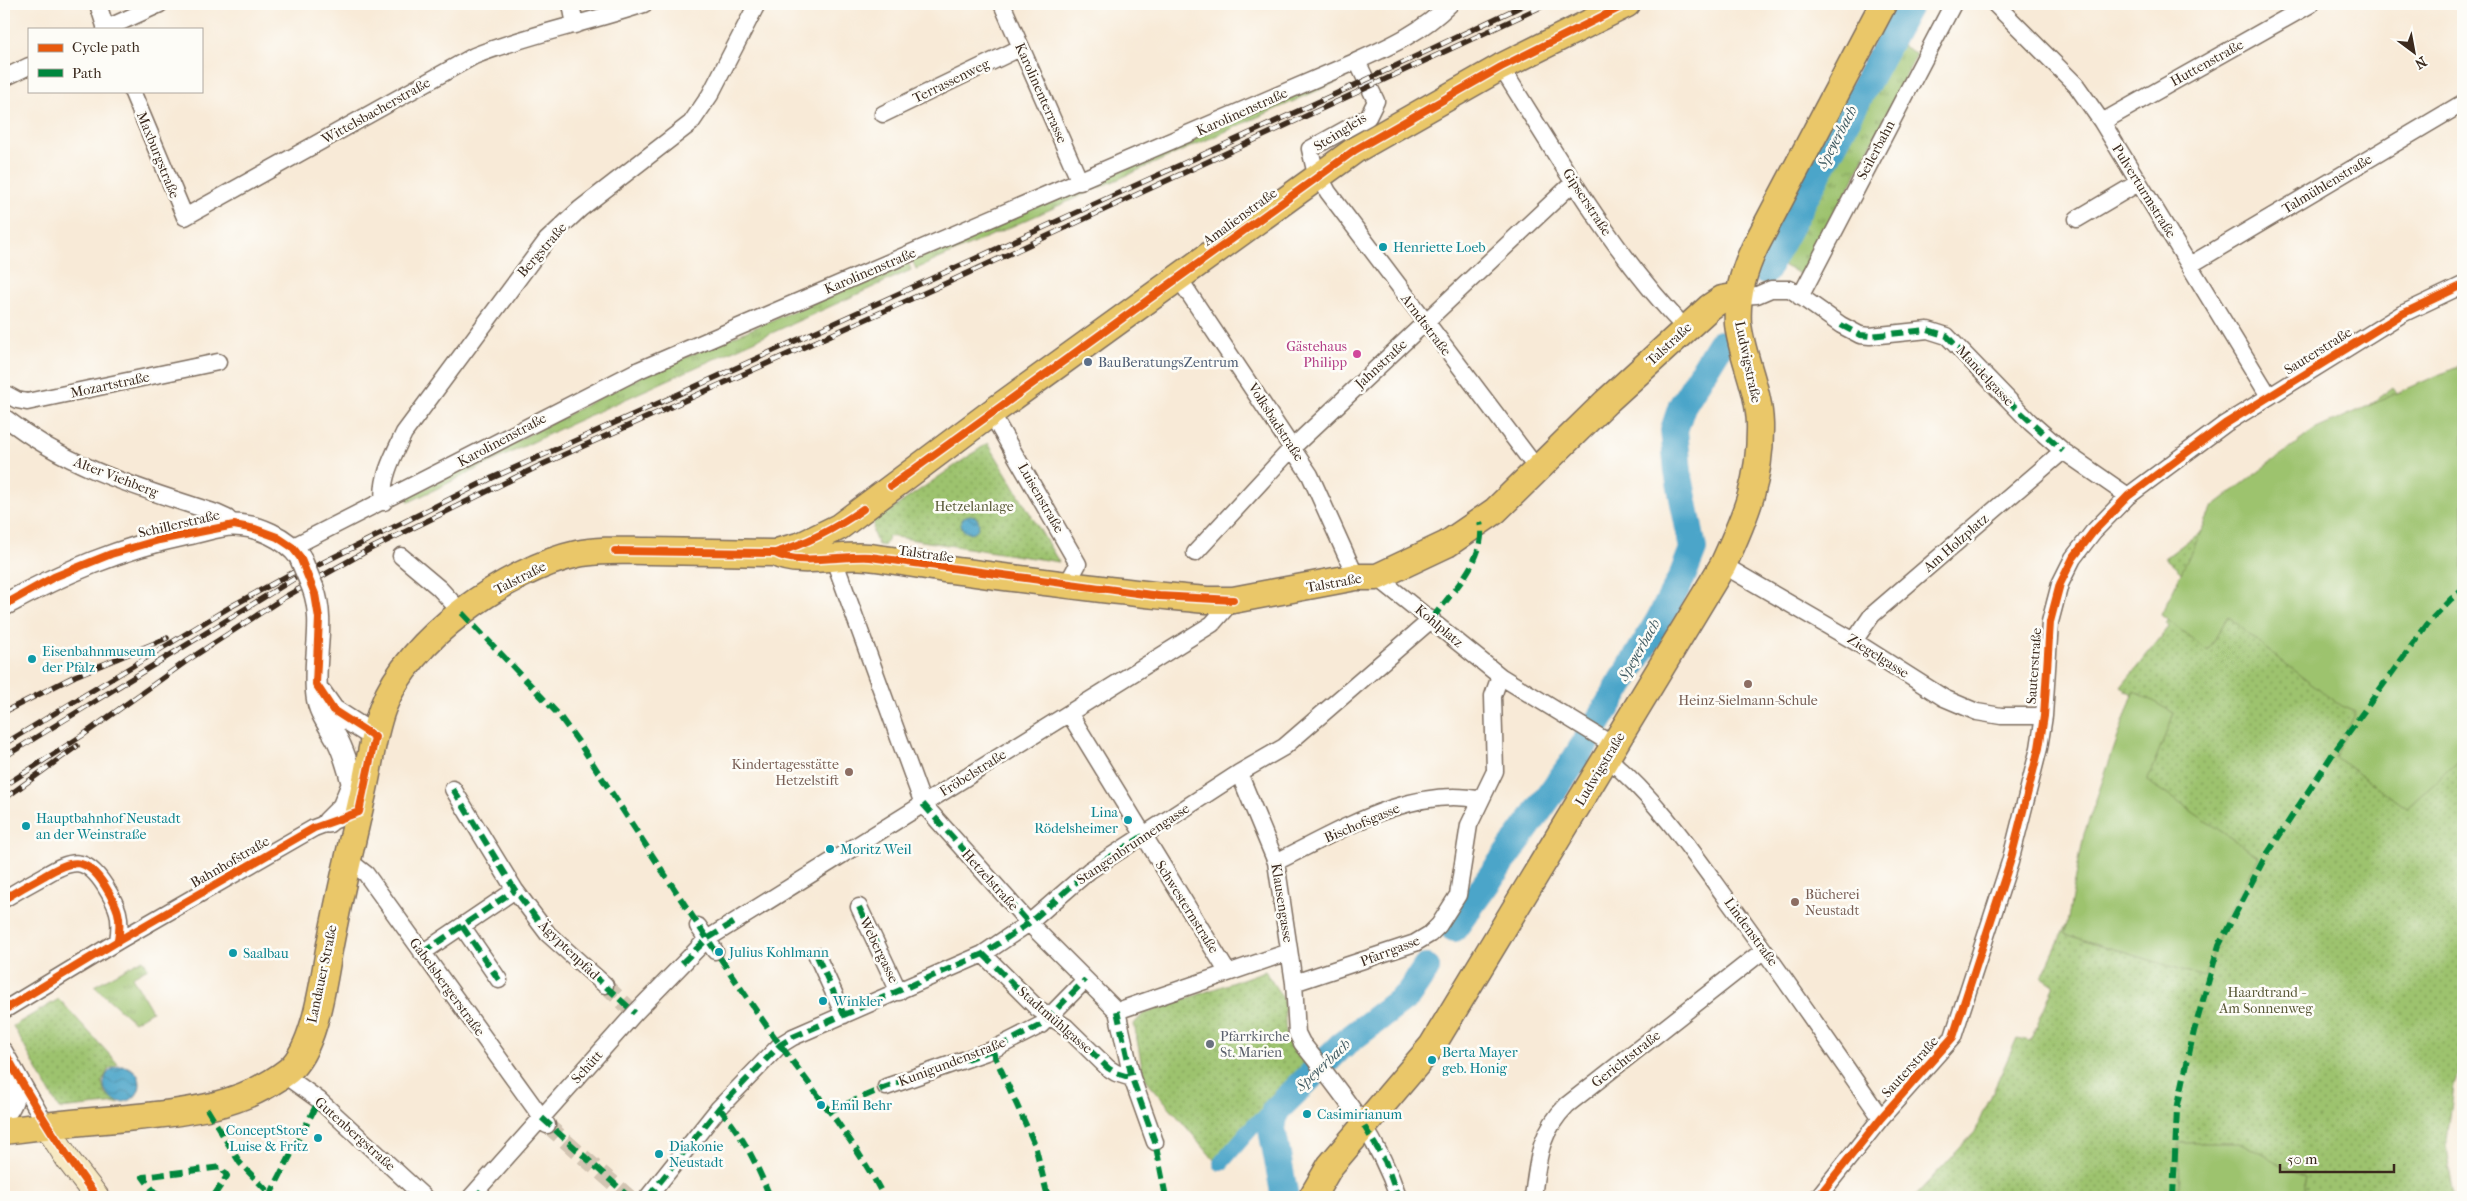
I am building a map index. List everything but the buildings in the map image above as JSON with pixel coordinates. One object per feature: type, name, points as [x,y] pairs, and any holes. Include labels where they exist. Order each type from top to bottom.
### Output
[{"type":"main road","name":"Amalienstraße","points":[[775,553],[802,545],[839,527],[991,413],[1318,176],[1364,145],[1501,67],[1627,4]]},
{"type":"main road","points":[[1738,296],[1745,268],[1883,4]]},
{"type":"main road","name":"Talstraße","points":[[462,613],[519,576],[537,567],[578,554],[605,551],[775,553],[782,557],[800,559],[870,557],[1159,596],[1233,600],[1366,577],[1447,544],[1495,511],[1606,402],[1685,328],[1722,298],[1738,296]]},
{"type":"main road","name":"Ludwigstraße","points":[[1312,1197],[1330,1166],[1432,1046],[1601,742],[1723,565],[1746,516],[1754,492],[1759,441],[1760,423],[1755,385],[1738,325],[1738,296]]},
{"type":"main road","points":[[1685,328],[1714,317],[1738,325]]},
{"type":"main road","points":[[863,508],[857,522],[855,535],[860,548],[870,557]]},
{"type":"main road","points":[[833,557],[835,538],[839,527]]},
{"type":"main road","name":"Landauer Straße","points":[[4,1131],[207,1109],[255,1091],[283,1074],[296,1062],[309,1035],[321,994],[335,914],[382,707],[411,659],[422,646],[462,613]]},
{"type":"main road","points":[[46,1125],[69,1161],[97,1197]]},
{"type":"street","points":[[98,4],[106,28],[160,4]]},
{"type":"street","points":[[572,4],[575,25]]},
{"type":"street","name":"Wittelsbacherstraße","points":[[185,218],[474,56],[508,42],[575,25],[644,4]]},
{"type":"street","name":"Bergstraße","points":[[384,502],[383,486],[404,433],[533,257],[558,229],[580,210],[691,123],[710,95],[757,4]]},
{"type":"street","name":"Karolinenterrasse","points":[[1002,4],[1080,182]]},
{"type":"street","name":"Karolinenstraße","points":[[296,552],[384,502],[639,370],[1080,182],[1357,61],[1407,37],[1427,25],[1450,4]]},
{"type":"street","name":"Seilerbahn","points":[[1800,297],[1953,4]]},
{"type":"street","name":"Pulverturmstraße","points":[[1995,4],[2076,85],[2102,122],[2269,396]]},
{"type":"street","name":"Huttenstraße","points":[[2102,122],[2311,4]]},
{"type":"street","name":"Terrassenweg","points":[[883,114],[1020,48]]},
{"type":"street","name":"Steingleis","points":[[1318,176],[1310,149],[1368,118],[1376,102],[1357,61]]},
{"type":"street","points":[[4,78],[28,66]]},
{"type":"street","name":"Gipserstraße","points":[[1501,67],[1574,182],[1626,258],[1648,288],[1685,328]]},
{"type":"street","name":"Maxburgstraße","points":[[132,92],[185,218]]},
{"type":"street","name":"Talmühlenstraße","points":[[2190,265],[2463,103]]},
{"type":"street","name":"Arndtstraße","points":[[1318,176],[1425,323],[1538,470]]},
{"type":"street","name":"Jahnstraße","points":[[1195,553],[1293,447],[1574,182]]},
{"type":"street","points":[[2077,219],[2138,183]]},
{"type":"street","name":"Mandelgasse","points":[[1745,268],[1752,278],[1771,289]]},
{"type":"street","name":"Volksbadstraße","points":[[1178,277],[1293,447],[1366,577]]},
{"type":"street","name":"Sauterstraße","points":[[1818,1197],[1881,1118],[1953,1038],[2010,862],[2039,748],[2044,716],[2050,622],[2060,584],[2073,558],[2093,532],[2128,496],[2225,424],[2402,314],[2463,284]]},
{"type":"street","name":"Mandelgasse","points":[[1738,296],[1757,295],[1771,289],[1790,289],[1841,325],[1860,335],[1870,336],[1928,330],[1946,336],[2004,397],[2062,451],[2128,496]]},
{"type":"street","name":"Mozartstraße","points":[[4,393],[17,400],[27,402],[218,362]]},
{"type":"street","name":"Luisenstraße","points":[[991,413],[1078,564],[1067,584]]},
{"type":"street","name":"Alter Viehberg","points":[[4,416],[22,431],[77,464],[216,513],[227,518],[234,525]]},
{"type":"street","name":"Am Holzplatz","points":[[1854,640],[1872,615],[2062,451]]},
{"type":"street","name":"Schillerstraße","points":[[4,605],[54,577],[111,554],[159,540],[234,525],[255,529],[277,537],[296,552]]},
{"type":"street","points":[[296,552],[313,588],[319,618],[316,684],[318,706],[338,741],[359,812]]},
{"type":"street","points":[[401,556],[439,588],[462,613]]},
{"type":"street","name":"Hetzelstraße","points":[[833,557],[922,804],[1029,923],[1116,1011]]},
{"type":"street","name":"Ziegelgasse","points":[[1723,565],[1854,640],[1944,698],[1977,712],[2001,716],[2044,716]]},
{"type":"street","name":"Kohlplatz","points":[[1366,577],[1432,619],[1500,676],[1601,742]]},
{"type":"street","name":"Fröbelstraße","points":[[706,939],[1212,624],[1233,600]]},
{"type":"street","points":[[1239,773],[1284,747],[1432,619]]},
{"type":"street","points":[[1481,800],[1495,771],[1493,696],[1500,676]]},
{"type":"street","points":[[316,684],[333,710],[375,737]]},
{"type":"street","name":"Schwesternstraße","points":[[1068,713],[1228,973]]},
{"type":"street","points":[[338,741],[355,744],[375,737]]},
{"type":"street","name":"Lindenstraße","points":[[1601,742],[1710,874],[1881,1118]]},
{"type":"street","name":"Stangenbrunnengasse","points":[[648,1197],[719,1108],[780,1045],[793,1037],[844,1014],[899,992],[983,954],[1029,923],[1090,870],[1239,773]]},
{"type":"street","name":"Klausengasse","points":[[1239,773],[1276,862],[1294,983],[1297,1033],[1364,1126],[1385,1161],[1398,1197]]},
{"type":"street","points":[[328,822],[343,807],[352,784]]},
{"type":"street","name":"Ägyptenpfad","points":[[453,790],[515,890],[548,934],[605,986]]},
{"type":"street","name":"Bischofsgasse","points":[[1276,862],[1397,806],[1456,797],[1481,800]]},
{"type":"street","name":"Pfarrgasse","points":[[1294,983],[1415,943],[1430,934],[1458,895],[1469,825],[1481,800]]},
{"type":"street","name":"Bahnhofstraße","points":[[4,1010],[118,941],[314,828],[359,812]]},
{"type":"street","name":"Gabelsbergerstraße","points":[[348,860],[366,874],[544,1121]]},
{"type":"street","points":[[4,899],[63,865],[83,864],[96,873],[118,907],[120,925],[118,941]]},
{"type":"street","points":[[422,953],[515,890]]},
{"type":"street","name":"Webergasse","points":[[859,907],[899,992]]},
{"type":"street","points":[[462,926],[499,980]]},
{"type":"street","name":"Schütt","points":[[471,1197],[544,1121],[631,1010],[706,939]]},
{"type":"street","name":"Gerichtstraße","points":[[1533,1197],[1542,1142],[1546,1131],[1555,1117],[1567,1105],[1764,950]]},
{"type":"street","points":[[1155,1142],[1132,1078],[1116,1011],[1289,952]]},
{"type":"street","name":"Stadtmühlgasse","points":[[983,954],[1037,1008],[1066,1027],[1108,1068],[1116,1073],[1132,1078]]},
{"type":"street","points":[[817,956],[844,1014]]},
{"type":"street","name":"Kunigundenstraße","points":[[886,1087],[992,1050],[1041,1025],[1051,1017],[1085,980]]},
{"type":"street","points":[[4,1051],[46,1125]]},
{"type":"street","points":[[4,1118],[17,1097],[16,1074]]},
{"type":"street","name":"Gutenbergstraße","points":[[283,1074],[319,1100],[424,1197]]},
{"type":"green space","points":[[1894,41],[1917,54],[1804,276],[1776,262]]},
{"type":"green space","points":[[1337,78],[1339,81],[916,269],[912,260]]},
{"type":"green space","points":[[908,262],[911,270],[568,425],[409,502],[407,498],[644,375]]},
{"type":"green space","points":[[2463,364],[2463,756],[2407,808],[2335,757],[2356,712],[2342,706],[2266,649],[2228,616],[2208,651],[2161,615],[2213,506],[2314,430]]},
{"type":"green space","name":"Haardtrand - Am Sonnenweg","points":[[2393,387],[2417,421],[2463,394],[2463,1058],[2454,1085],[2446,1148],[2454,1197],[1914,1197],[1975,1132],[2017,1038],[2030,1041],[2054,985],[2042,977],[2066,925],[2075,926],[2143,701],[2121,687],[2169,627],[2166,623],[2196,586],[2165,558]]},
{"type":"green space","name":"Hetzelanlage","points":[[988,443],[1059,562],[889,536],[884,546],[878,545],[873,533],[874,515],[886,506],[889,511]]},
{"type":"green space","points":[[2134,691],[2174,713],[2147,781],[2259,857],[2222,924],[2205,977],[2065,934],[2084,834]]},
{"type":"green space","points":[[143,959],[148,968],[132,977],[152,1011],[134,1022],[94,986]]},
{"type":"green space","points":[[1265,971],[1284,1000],[1286,1038],[1311,1068],[1273,1108],[1244,1125],[1215,1161],[1144,1077],[1134,1024],[1143,1014]]},
{"type":"green space","points":[[59,999],[118,1064],[108,1070],[102,1082],[105,1094],[119,1103],[59,1109],[13,1026]]},
{"type":"green space","points":[[2179,1143],[2241,1143],[2304,1177],[2306,1197],[2180,1197]]},
{"type":"water","points":[[970,515],[976,518],[979,524],[976,530],[970,533],[964,530],[961,524],[964,518]]},
{"type":"water","points":[[122,1066],[134,1072],[140,1084],[134,1096],[122,1102],[110,1096],[104,1084],[110,1072]]},
{"type":"waterway","name":"Speyerbach","points":[[1765,271],[1909,4]]},
{"type":"waterway","name":"Speyerbach","points":[[1454,928],[1575,760],[1659,621],[1682,577],[1693,549],[1678,472],[1674,430],[1682,406],[1720,344]]},
{"type":"waterway","name":"Speyerbach","points":[[1285,1197],[1272,1129],[1275,1111],[1341,1046],[1408,995],[1426,968]]},
{"type":"waterway","name":"Speyerbach","points":[[1221,1163],[1254,1125],[1275,1111]]},
{"type":"tunnel","points":[[605,985],[628,1007]]},
{"type":"tunnel","points":[[547,1125],[629,1197]]},
{"type":"railway","points":[[4,757],[310,569],[492,478],[1366,80],[1526,4]]},
{"type":"railway","points":[[4,786],[83,735],[188,660],[285,597],[370,549],[541,465],[951,281],[1547,4]]},
{"type":"railway","points":[[4,744],[230,607],[307,565]]},
{"type":"railway","points":[[4,712],[75,676],[167,638]]},
{"type":"railway","points":[[4,799],[77,746]]},
{"type":"marked path","points":[[1841,325],[1860,335],[1870,336],[1928,330],[1947,336],[2004,397],[2063,451]]},
{"type":"marked path","points":[[1432,619],[1474,561],[1479,548],[1480,522]]},
{"type":"marked path","points":[[2173,1197],[2177,1109],[2194,1031],[2219,945],[2264,859],[2332,755],[2429,622],[2451,599],[2463,590]]},
{"type":"marked path","points":[[462,613],[558,714],[580,744],[742,990],[858,1152],[884,1197]]},
{"type":"marked path","points":[[453,789],[515,890],[548,934],[635,1013]]},
{"type":"marked path","points":[[923,804],[1029,923]]},
{"type":"marked path","points":[[648,1197],[719,1108],[780,1045],[793,1037],[983,954],[1029,923],[1090,870],[1143,836]]},
{"type":"marked path","points":[[422,953],[515,890]]},
{"type":"marked path","points":[[859,907],[899,992]]},
{"type":"marked path","points":[[682,963],[707,939],[736,921]]},
{"type":"marked path","points":[[462,926],[499,980]]},
{"type":"marked path","points":[[983,954],[1037,1008],[1066,1027],[1108,1068],[1116,1073],[1132,1078]]},
{"type":"marked path","points":[[817,956],[844,1015]]},
{"type":"marked path","points":[[830,1111],[886,1087],[992,1050],[1041,1025],[1085,980]]},
{"type":"marked path","points":[[1117,1011],[1132,1078],[1155,1142],[1166,1197]]},
{"type":"marked path","points":[[992,1050],[1035,1145],[1048,1197]]},
{"type":"marked path","points":[[269,1197],[319,1100]]},
{"type":"marked path","points":[[719,1108],[749,1151],[770,1197]]},
{"type":"marked path","points":[[207,1109],[240,1163],[273,1197]]},
{"type":"marked path","points":[[542,1118],[629,1197]]},
{"type":"marked path","points":[[1364,1126],[1385,1161],[1398,1197]]},
{"type":"marked path","points":[[158,1197],[143,1177],[221,1167],[227,1176],[213,1197]]},
{"type":"marked path","points":[[477,1191],[484,1197]]},
{"type":"cycle path","points":[[891,486],[1355,150],[1501,67],[1627,4]]},
{"type":"cycle path","points":[[1818,1197],[1881,1118],[1953,1037],[2010,862],[2039,748],[2044,716],[2050,622],[2060,584],[2073,558],[2093,532],[2128,496],[2225,424],[2402,314],[2463,285]]},
{"type":"cycle path","points":[[775,553],[821,535],[863,509]]},
{"type":"cycle path","points":[[4,605],[54,577],[111,554],[159,540],[234,525],[255,529],[277,537],[292,547],[300,557],[315,594],[319,618],[316,684],[333,710],[375,737],[359,812],[314,828],[118,941],[4,1010]]},
{"type":"cycle path","points":[[615,551],[775,553],[796,559],[870,557],[1159,596],[1233,600]]},
{"type":"cycle path","points":[[4,899],[63,866],[78,863],[85,865],[98,876],[116,906],[119,918],[118,941]]},
{"type":"cycle path","points":[[4,1051],[48,1126],[97,1197]]},
{"type":"place","name":"Henriette Loeb","points":[[1383,247]]},
{"type":"place","name":"Gästehaus Philipp","points":[[1357,354]]},
{"type":"place","name":"BauBeratungsZentrum","points":[[1088,362]]},
{"type":"place","name":"Eisenbahnmuseum der Pfalz","points":[[32,659]]},
{"type":"place","name":"Heinz-Sielmann-Schule","points":[[1748,684]]},
{"type":"place","name":"Kindertagesstätte Hetzelstift","points":[[849,772]]},
{"type":"place","name":"Lina Rödelsheimer","points":[[1128,820]]},
{"type":"place","name":"Hauptbahnhof Neustadt an der Weinstraße","points":[[26,826]]},
{"type":"place","name":"Moritz Weil","points":[[830,849]]},
{"type":"place","name":"Bücherei Neustadt","points":[[1795,902]]},
{"type":"place","name":"Julius Kohlmann","points":[[719,952]]},
{"type":"place","name":"Saalbau","points":[[233,953]]},
{"type":"place","name":"Winkler","points":[[823,1001]]},
{"type":"place","name":"Pfarrkirche St. Marien","points":[[1210,1044]]},
{"type":"place","name":"Berta Mayer geb. Honig","points":[[1432,1060]]},
{"type":"place","name":"Emil Behr","points":[[821,1105]]},
{"type":"place","name":"Casimirianum","points":[[1307,1114]]},
{"type":"place","name":"ConceptStore Luise & Fritz","points":[[318,1138]]},
{"type":"place","name":"Diakonie Neustadt","points":[[659,1154]]}]
